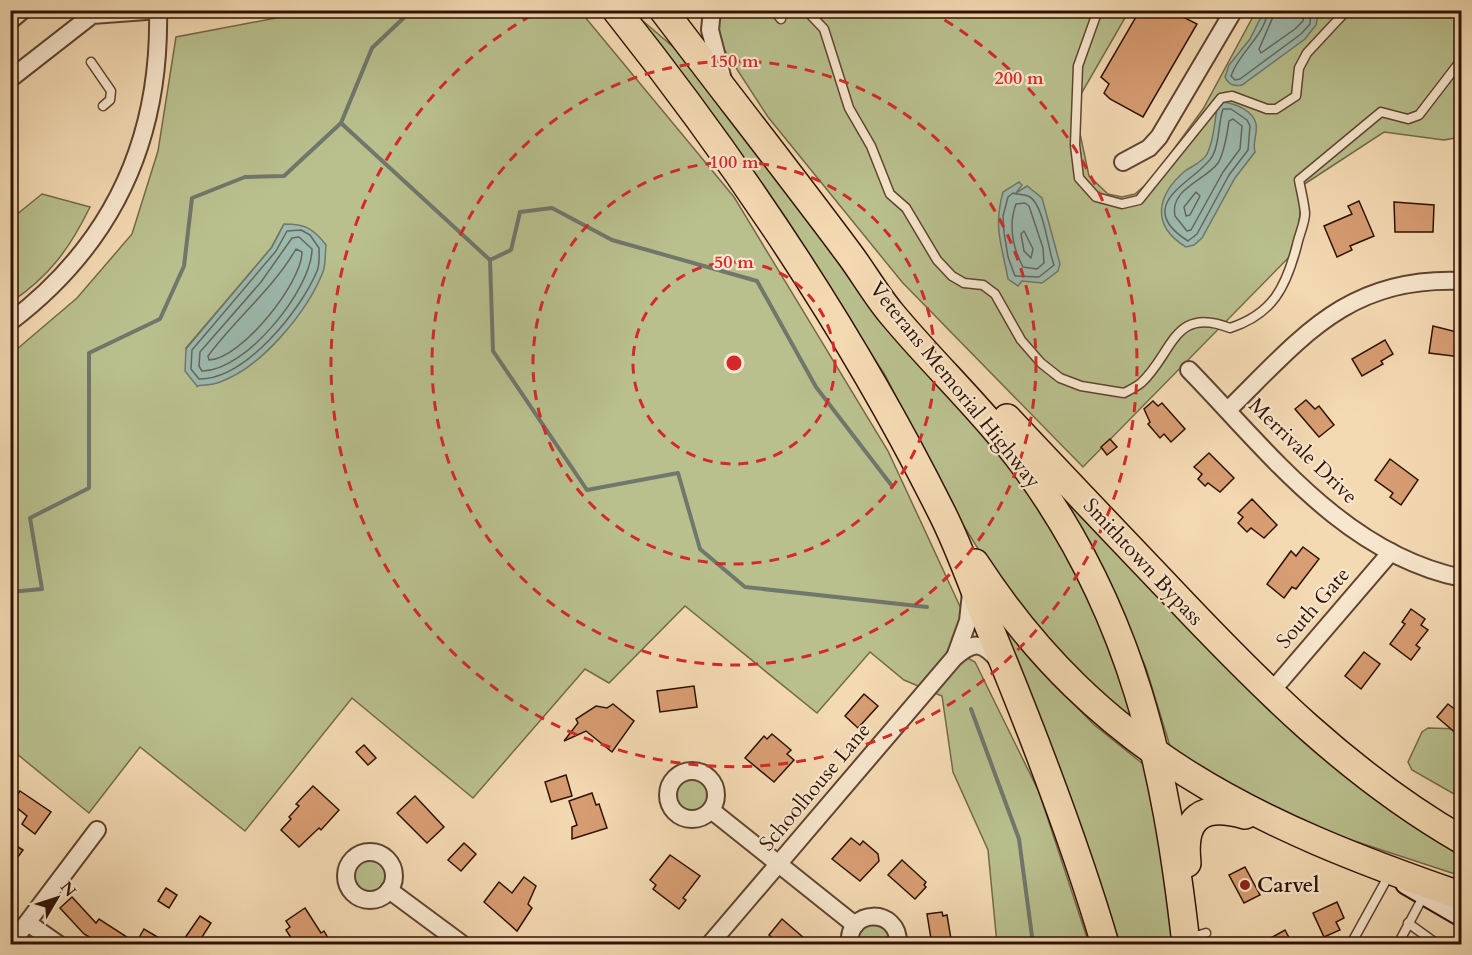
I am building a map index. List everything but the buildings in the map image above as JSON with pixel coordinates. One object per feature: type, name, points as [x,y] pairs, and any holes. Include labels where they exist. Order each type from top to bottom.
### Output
[{"type":"highway","points":[[615,10],[693,113],[816,292],[859,362],[942,512],[997,594],[1043,652],[1105,714],[1157,755],[1212,790],[1277,824],[1391,872],[1461,896]]},
{"type":"highway","name":"Veterans Memorial Highway","points":[[663,10],[850,255],[891,313],[1010,447],[1070,535],[1098,586],[1119,634],[1157,755],[1196,939]]},
{"type":"highway","name":"Smithtown Bypass","points":[[850,255],[1270,693],[1351,765],[1410,808],[1461,840]]},
{"type":"highway","points":[[942,512],[1007,671],[1066,825],[1105,945]]},
{"type":"highway","points":[[1196,939],[1186,841],[1193,820],[1205,812],[1218,809],[1277,824]]},
{"type":"main road","points":[[1391,872],[1461,915]]},
{"type":"street","points":[[10,21],[23,10]]},
{"type":"street","points":[[712,10],[712,39],[728,95]]},
{"type":"street","points":[[1124,162],[1149,148],[1160,137],[1234,10]]},
{"type":"street","points":[[10,79],[92,15],[159,11],[158,58],[151,100],[140,144],[123,189],[102,227],[75,263],[46,293],[10,322]]},
{"type":"street","points":[[1228,410],[1298,341],[1325,319],[1360,297],[1394,285],[1433,280],[1461,281]]},
{"type":"street","name":"Merrivale Drive","points":[[1189,370],[1326,509],[1391,552],[1421,566],[1461,578]]},
{"type":"street","name":"South Gate","points":[[1270,693],[1391,552]]},
{"type":"street","name":"Schoolhouse Lane","points":[[954,658],[968,621],[972,584]]},
{"type":"street","name":"Schoolhouse Lane","points":[[710,945],[954,658],[971,646],[980,646],[1007,671]]},
{"type":"street","points":[[711,810],[855,925]]},
{"type":"street","points":[[11,945],[97,830]]},
{"type":"street","points":[[389,890],[462,945]]},
{"type":"street","points":[[850,945],[851,932],[855,925],[868,916],[883,917],[895,928],[898,945]]},
{"type":"street","points":[[28,923],[58,945]]},
{"type":"lane","points":[[774,10],[781,18]]},
{"type":"lane","points":[[807,10],[824,29],[849,108],[871,146],[890,194],[906,208],[937,260],[964,283],[983,285],[995,294],[1021,340],[1041,363],[1060,378],[1081,386],[1124,393],[1141,383],[1186,328],[1199,321],[1212,321],[1230,328],[1250,322],[1268,308],[1281,291],[1290,271],[1305,216],[1299,180],[1381,112],[1408,119],[1419,115],[1461,58]]},
{"type":"lane","points":[[1098,10],[1078,66],[1075,145],[1079,178],[1096,196],[1122,204],[1139,200],[1151,188],[1198,123],[1221,98],[1232,96],[1241,98],[1267,110],[1276,109],[1296,96],[1299,68],[1307,53],[1347,10]]},
{"type":"lane","points":[[91,62],[111,91],[110,100],[103,106]]},
{"type":"lane","points":[[1351,945],[1391,872]]},
{"type":"lane","points":[[1398,945],[1424,894]]},
{"type":"lane","points":[[1408,923],[1437,945]]},
{"type":"green space","points":[[293,11],[580,11],[734,197],[888,451],[964,615],[955,651],[975,662],[1039,792],[1089,944],[997,944],[988,850],[953,772],[942,696],[904,680],[870,652],[817,713],[685,606],[609,683],[585,669],[473,798],[352,698],[245,831],[140,747],[89,813],[11,749],[10,355],[77,298],[132,234],[158,151],[176,37],[276,18]],"holes":[[[271,248],[197,386],[186,348]]]},
{"type":"green space","points":[[718,11],[1129,11],[1081,94],[1079,129],[1089,176],[1108,194],[1122,197],[1135,194],[1152,179],[1203,109],[1256,11],[1461,11],[1461,137],[1444,140],[1384,132],[1303,185],[1296,250],[1083,467],[902,282],[768,117],[716,37]]},
{"type":"green space","points":[[636,15],[678,51],[1013,470],[1069,559],[1104,628],[1142,735],[1066,663],[995,576],[952,507],[885,375],[796,240]]},
{"type":"green space","points":[[42,194],[90,207],[75,236],[57,260],[37,282],[11,302],[11,219]]},
{"type":"green space","points":[[1051,479],[1461,851],[1461,876],[1278,816],[1173,756],[1146,668],[1104,571]]},
{"type":"green space","points":[[999,622],[1093,724],[1148,768],[1175,944],[1115,944]]},
{"type":"green space","points":[[1428,728],[1461,729],[1461,798],[1412,770],[1408,762],[1422,732]]},
{"type":"green space","points":[[693,777],[706,783],[712,796],[706,809],[693,815],[680,809],[674,796],[680,783]]},
{"type":"green space","points":[[370,857],[383,863],[389,876],[383,889],[370,895],[357,889],[351,876],[357,863]]},
{"type":"green space","points":[[883,922],[894,944],[854,944],[859,926]]},
{"type":"water","points":[[1264,11],[1314,11],[1318,15],[1316,25],[1305,39],[1242,85],[1233,85],[1228,81],[1225,77],[1229,65],[1250,39]]},
{"type":"water","points":[[1222,102],[1242,108],[1254,119],[1256,124],[1255,152],[1235,178],[1202,238],[1194,245],[1186,247],[1174,238],[1162,220],[1164,200],[1176,180],[1207,154],[1213,136],[1218,104]]},
{"type":"water","points":[[1019,182],[1022,185],[1016,193],[1027,186],[1042,198],[1060,264],[1058,271],[1042,283],[1022,281],[1018,286],[1008,279],[1001,246],[999,216],[1003,192]]},
{"type":"water","points":[[284,224],[308,228],[326,245],[324,269],[316,288],[281,336],[252,364],[220,382],[197,386],[185,371],[186,349],[272,247]]},
{"type":"waterway","points":[[10,592],[42,589],[30,518],[89,488],[89,353],[160,319],[184,266],[192,198],[245,177],[284,176],[341,123],[372,48],[412,10]]},
{"type":"waterway","points":[[341,123],[490,260],[493,351],[587,490],[678,473],[700,549],[745,587],[927,607]]},
{"type":"waterway","points":[[490,260],[511,250],[520,212],[552,208],[612,240],[757,281],[816,387],[892,486]]},
{"type":"waterway","points":[[971,709],[1019,839],[1033,944]]},
{"type":"place","name":"Carvel","points":[[1245,885]]}]
